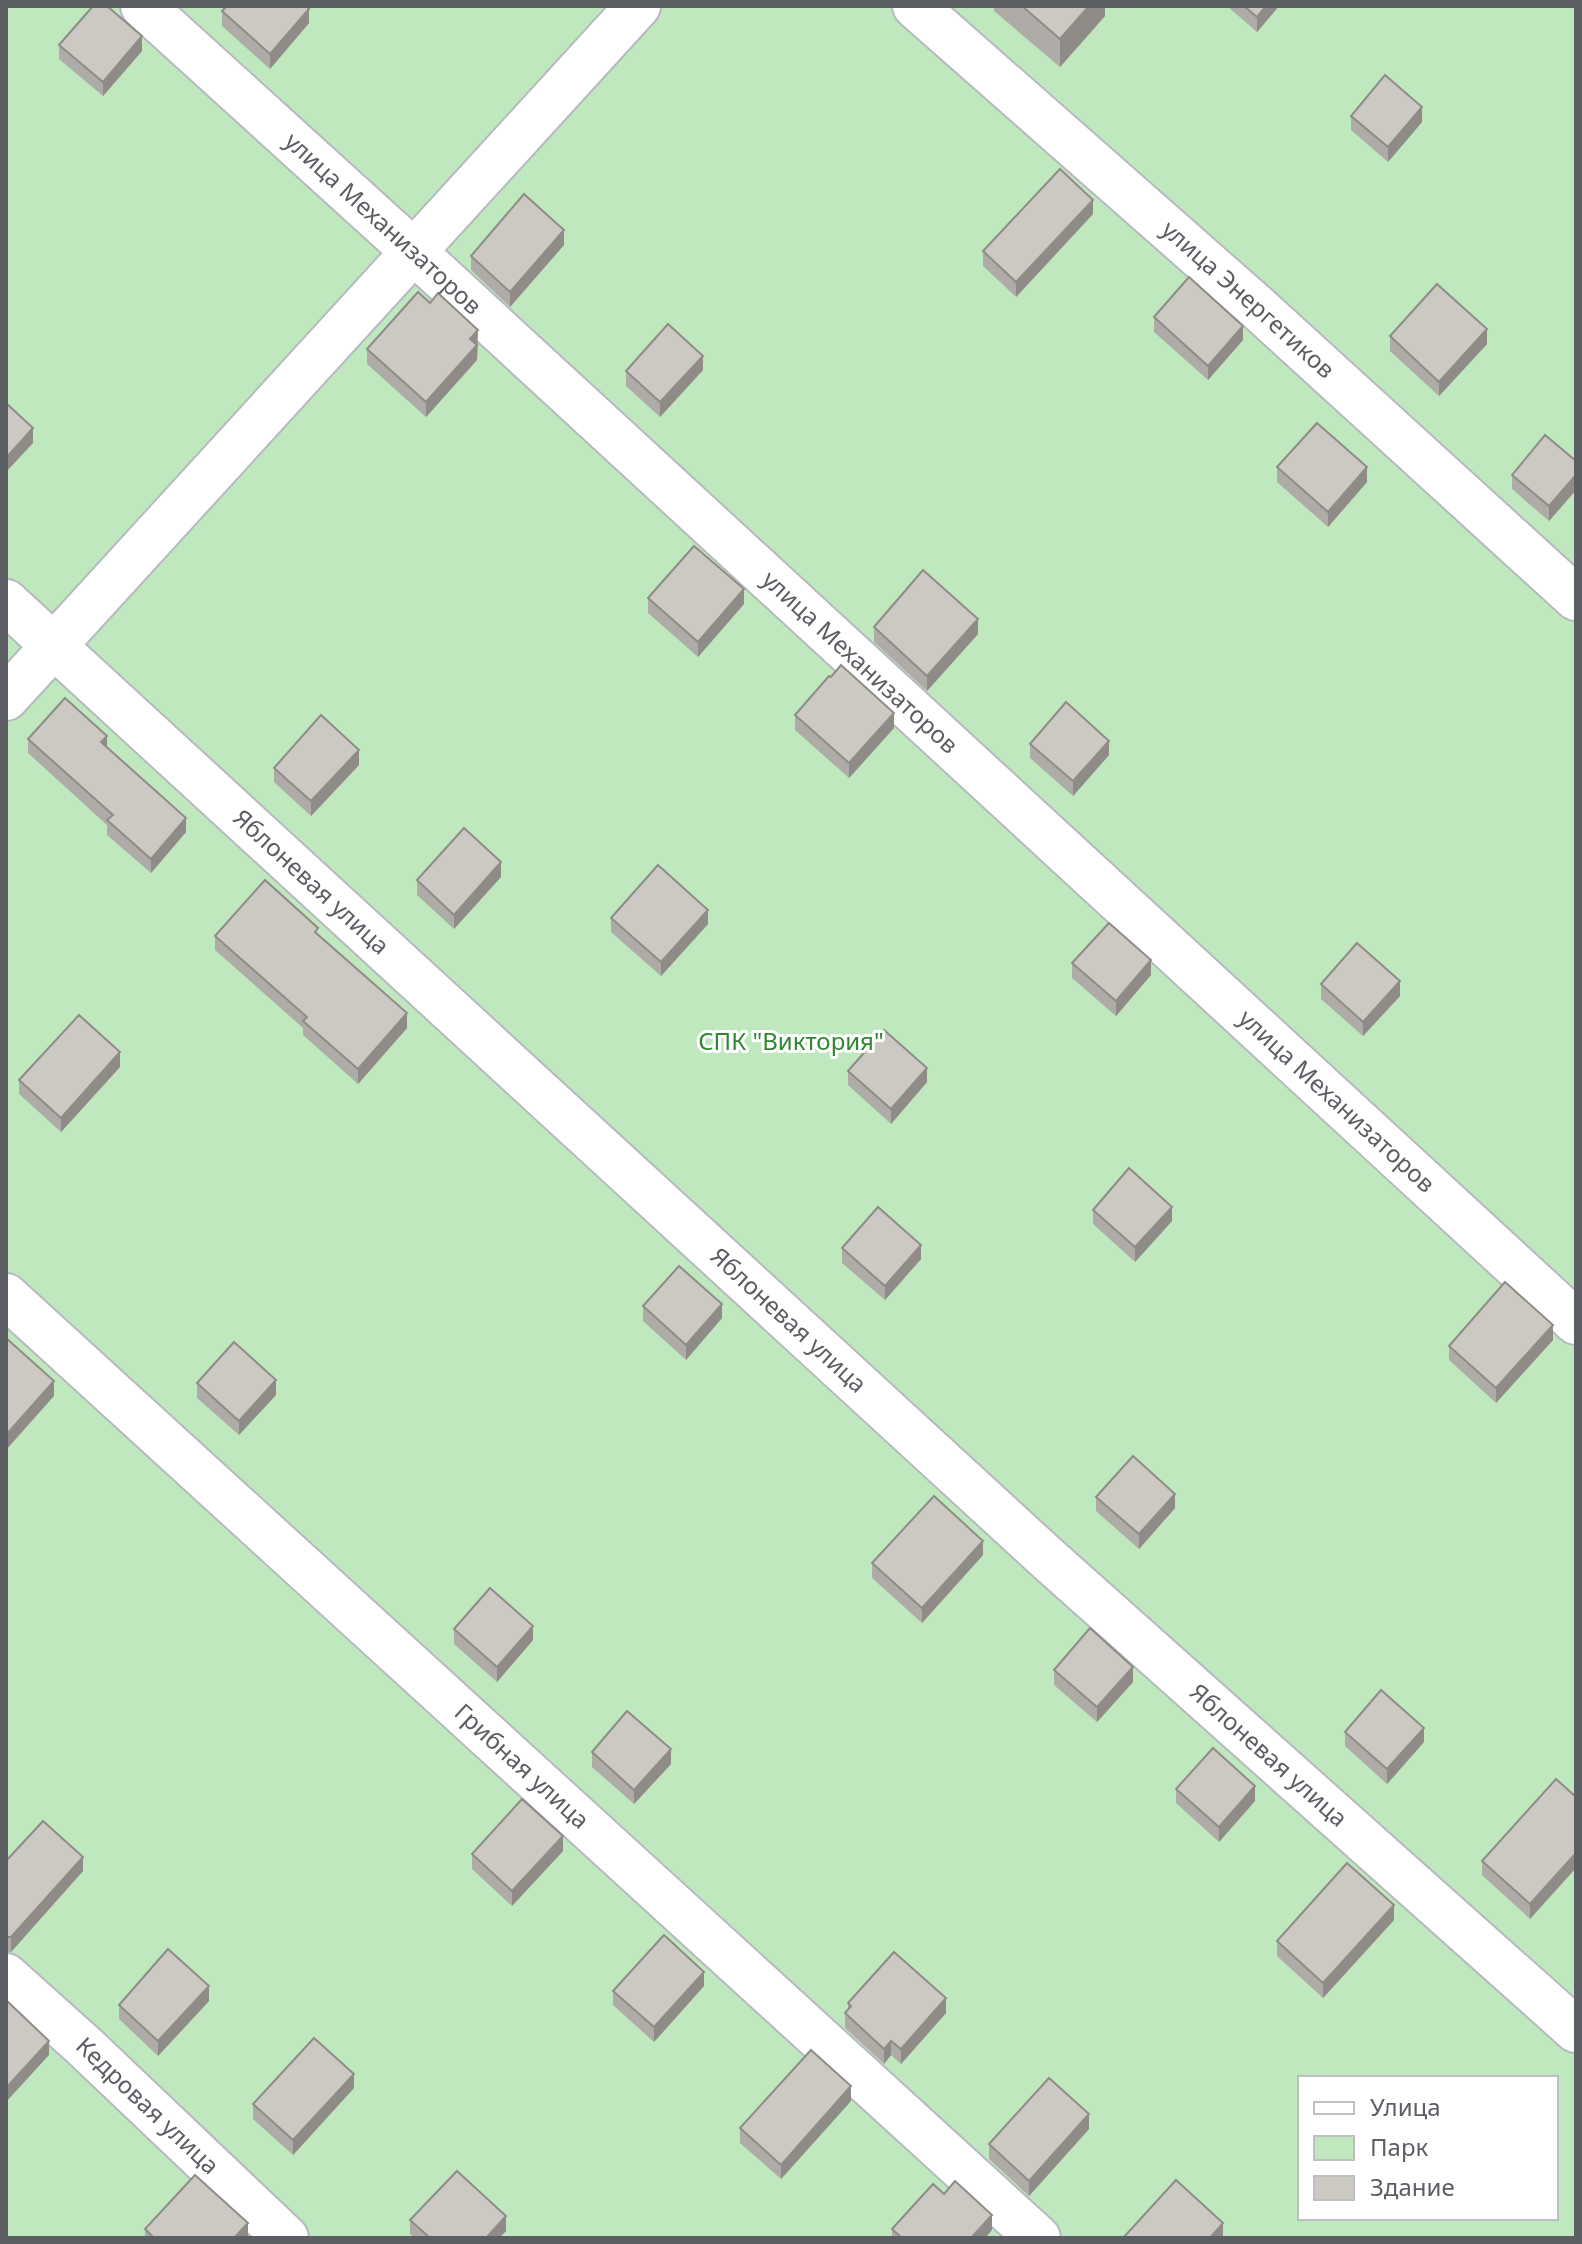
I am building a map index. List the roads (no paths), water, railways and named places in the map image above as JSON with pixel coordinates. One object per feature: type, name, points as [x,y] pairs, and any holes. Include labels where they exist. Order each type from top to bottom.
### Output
[{"type":"street","name":"улица Механизаторов","points":[[143,6],[1576,1322]]},
{"type":"street","points":[[6,698],[638,6]]},
{"type":"street","name":"улица Энергетиков","points":[[915,6],[1258,308],[1576,598]]},
{"type":"street","name":"Яблоневая улица","points":[[6,602],[1047,1558],[1576,2030]]},
{"type":"street","name":"Грибная улица","points":[[6,1296],[1038,2238]]},
{"type":"street","name":"Кедровая улица","points":[[6,1976],[286,2238]]},
{"type":"park label","name":"СПК \"Виктория\"","points":[[791,1042]]}]
